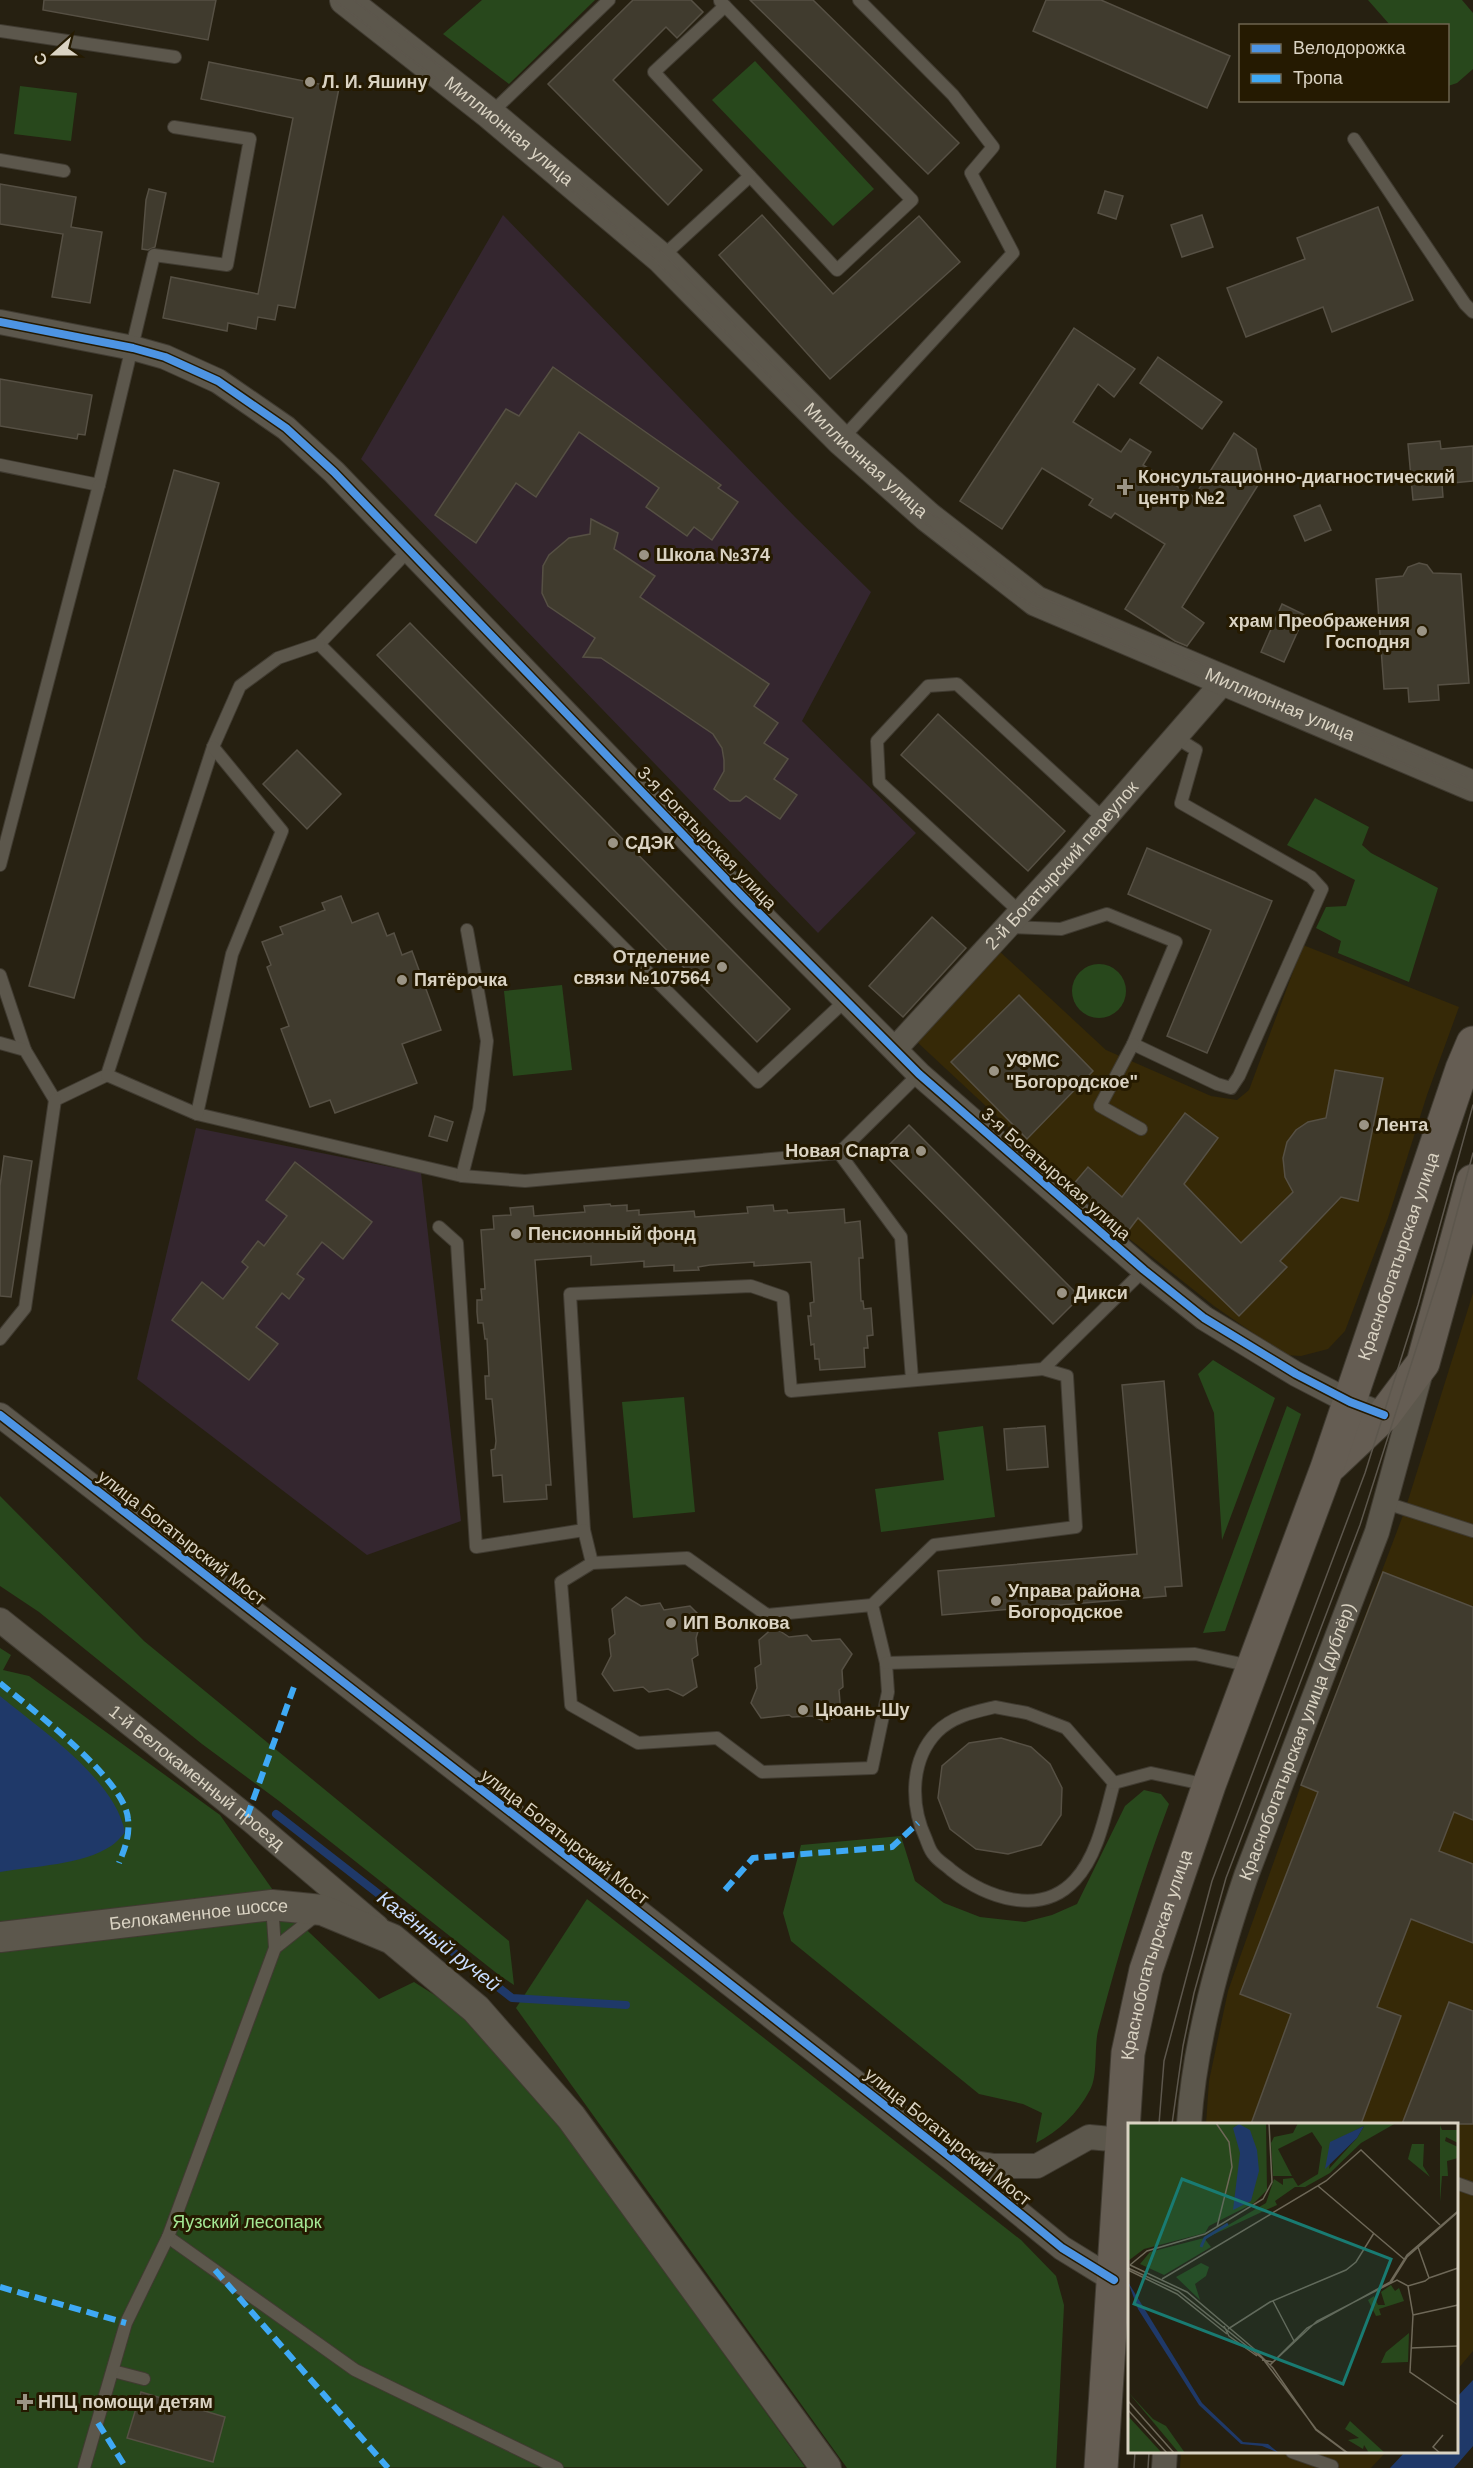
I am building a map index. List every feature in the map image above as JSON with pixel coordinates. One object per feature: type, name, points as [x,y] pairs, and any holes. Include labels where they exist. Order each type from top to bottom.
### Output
[{"type":"main road","name":"Краснобогатырская улица","points":[[1101,2468],[1128,2053],[1146,1970],[1209,1785],[1327,1468],[1462,1069],[1473,1043]]},
{"type":"main road","name":"Краснобогатырская улица","points":[[1327,1468],[1384,1415],[1423,1363],[1473,1180]]},
{"type":"street","name":"Миллионная улица","points":[[345,0],[490,114],[661,258],[841,440],[928,517],[1036,601],[1473,786]]},
{"type":"street","name":"3-я Богатырская улица","points":[[0,322],[134,348],[165,357],[218,381],[286,428],[334,472],[845,1001],[919,1074],[1144,1270],[1204,1318],[1296,1374],[1350,1402],[1384,1415]]},
{"type":"street","name":"2-й Богатырский переулок","points":[[895,1049],[1104,819],[1225,680]]},
{"type":"street","name":"Краснобогатырская улица (дублёр)","points":[[1189,2123],[1196,2062],[1229,1926],[1386,1503],[1423,1363]]},
{"type":"street","name":"улица Богатырский Мост","points":[[0,1415],[953,2159],[1062,2248],[1114,2280]]},
{"type":"street","name":"1-й Белокаменный проезд","points":[[2,1625],[252,1821],[392,1939]]},
{"type":"street","name":"Белокаменное шоссе","points":[[0,1937],[272,1905],[322,1910],[392,1939]]},
{"type":"street","points":[[392,1939],[476,2009],[571,2117],[826,2468]]},
{"type":"street","points":[[953,2159],[994,2166],[1037,2166],[1089,2138],[1122,2140]]},
{"type":"street","points":[[1164,2468],[1165,2453]]},
{"type":"lane","points":[[490,114],[609,0]]},
{"type":"lane","points":[[841,440],[1014,253],[971,173],[993,147],[953,95],[859,0]]},
{"type":"lane","points":[[722,3],[912,200],[837,270],[750,176],[654,72],[722,3]]},
{"type":"lane","points":[[0,31],[175,57]]},
{"type":"lane","points":[[0,865],[4,832],[99,485],[134,348],[154,255],[227,265],[250,139],[174,127]]},
{"type":"lane","points":[[1354,139],[1473,312]]},
{"type":"lane","points":[[0,160],[64,171]]},
{"type":"lane","points":[[661,258],[750,176]]},
{"type":"lane","points":[[0,465],[99,485]]},
{"type":"lane","points":[[55,1100],[107,1075],[213,747],[240,686],[278,658],[319,644],[408,551]]},
{"type":"lane","points":[[319,644],[758,1082],[845,1001]]},
{"type":"lane","points":[[1104,819],[957,684],[928,686],[877,741],[879,782],[1013,919],[1061,929],[1107,914],[1176,942],[1133,1044],[1100,1106],[1141,1129]]},
{"type":"lane","points":[[1133,1044],[1217,1084],[1231,1088],[1239,1076],[1322,889],[1311,877],[1181,803],[1196,750],[1175,737]]},
{"type":"lane","points":[[197,1114],[232,954],[282,831],[213,747]]},
{"type":"lane","points":[[462,1176],[479,1109],[487,1041],[467,930]]},
{"type":"lane","points":[[0,975],[25,1050],[55,1100],[24,1308],[0,1339]]},
{"type":"lane","points":[[0,1043],[25,1050]]},
{"type":"lane","points":[[107,1075],[197,1114],[462,1176],[525,1181],[839,1153],[919,1074]]},
{"type":"lane","points":[[839,1153],[901,1237],[912,1379]]},
{"type":"lane","points":[[439,1227],[457,1243],[476,1547],[584,1530]]},
{"type":"lane","points":[[1043,1369],[1144,1270]]},
{"type":"lane","points":[[592,1563],[584,1530],[570,1294],[751,1286],[783,1298],[791,1391],[1043,1369],[1067,1376],[1076,1527],[934,1545],[872,1605],[767,1615],[687,1558],[592,1563],[561,1582],[571,1705],[638,1743],[717,1738],[762,1772],[872,1768],[888,1692],[886,1664],[872,1605]]},
{"type":"lane","points":[[1386,1503],[1473,1531]]},
{"type":"lane","points":[[886,1664],[1195,1654],[1252,1666]]},
{"type":"lane","points":[[995,1707],[1027,1713],[1066,1728],[1114,1783],[1088,1863],[1074,1882],[1052,1896],[1028,1902],[994,1896],[962,1878],[934,1856],[918,1823],[914,1790],[920,1759],[938,1732],[964,1714],[995,1707]]},
{"type":"lane","points":[[1114,1783],[1151,1773],[1209,1785]]},
{"type":"lane","points":[[84,2468],[126,2323],[168,2237],[275,1948],[272,1905]]},
{"type":"lane","points":[[275,1948],[322,1910]]},
{"type":"lane","points":[[1458,2184],[1473,2189]]},
{"type":"lane","points":[[168,2237],[355,2370],[557,2468]]},
{"type":"lane","points":[[113,2371],[144,2379]]},
{"type":"lane","points":[[1297,2453],[1332,2466]]},
{"type":"shaded area","name":"Школа №374","points":[[503,215],[795,517],[871,592],[802,721],[916,833],[818,933],[361,459]]},
{"type":"shaded area","points":[[1303,945],[1459,1007],[1427,1095],[1388,1218],[1345,1331],[1328,1349],[1301,1356],[1285,1355],[1214,1306],[1122,1233],[916,1041],[996,948],[1106,1050],[1211,1096],[1237,1100],[1249,1090]]},
{"type":"shaded area","points":[[196,1128],[421,1173],[461,1521],[367,1555],[137,1379]]},
{"type":"shaded area","points":[[1473,1293],[1473,2351],[1458,2369],[1458,2123],[1206,2123],[1209,2081],[1228,1991],[1301,1785],[1405,1510]]},
{"type":"shaded area","points":[[1181,2453],[1385,2453],[1371,2468],[1180,2468]]},
{"type":"green space","points":[[482,0],[595,0],[509,84],[443,34]]},
{"type":"green space","points":[[1368,0],[1462,0],[1473,13],[1473,69],[1457,83],[1449,86],[1449,24],[1389,24]]},
{"type":"green space","points":[[755,61],[874,189],[833,226],[712,100]]},
{"type":"green space","points":[[20,86],[77,93],[71,141],[14,134]]},
{"type":"green space","points":[[1315,798],[1369,827],[1362,845],[1371,853],[1438,888],[1409,982],[1338,953],[1341,941],[1316,928],[1326,907],[1346,906],[1355,880],[1287,845]]},
{"type":"green space","points":[[1094,964],[1104,964],[1114,968],[1122,976],[1126,991],[1122,1006],[1114,1014],[1104,1018],[1094,1018],[1084,1014],[1076,1006],[1072,996],[1072,986],[1076,976],[1084,968]]},
{"type":"green space","points":[[562,985],[572,1070],[513,1076],[504,991]]},
{"type":"green space","points":[[1213,1360],[1275,1398],[1222,1540],[1214,1413],[1198,1374]]},
{"type":"green space","points":[[684,1397],[695,1512],[633,1518],[622,1402]]},
{"type":"green space","points":[[1287,1406],[1301,1414],[1225,1631],[1203,1633]]},
{"type":"green space","points":[[983,1426],[995,1517],[881,1532],[875,1489],[944,1480],[938,1432]]},
{"type":"green space","points":[[0,1496],[144,1641],[509,1941],[514,1985],[279,1801],[202,1744],[39,1612],[0,1586]]},
{"type":"green space","name":"Яузский лесопарк","points":[[0,1648],[11,1655],[3,1670],[29,1676],[220,1815],[289,1913],[379,1999],[414,1982],[471,2018],[567,2135],[805,2467],[0,2468]]},
{"type":"green space","points":[[1144,1790],[1161,1794],[1169,1804],[1122,1945],[1098,2031],[1092,2084],[1079,2107],[1067,2121],[1036,2143],[1042,2113],[1023,2104],[979,2094],[791,1941],[783,1913],[801,1845],[901,1836],[915,1881],[944,1903],[980,1917],[1025,1922],[1052,1915],[1077,1904],[1125,1806]]},
{"type":"green space","points":[[587,1899],[1021,2240],[1056,2276],[1064,2305],[1056,2468],[847,2468],[516,2008]]},
{"type":"water","points":[[0,1696],[74,1756],[107,1793],[118,1812],[125,1832],[113,1845],[72,1861],[0,1872]]},
{"type":"water","points":[[1473,2380],[1473,2446],[1454,2468],[1390,2468],[1404,2453],[1458,2453],[1458,2396]]},
{"type":"building","points":[[44,0],[216,0],[208,40],[43,10]]},
{"type":"building","points":[[633,0],[691,0],[703,12],[677,38],[666,27],[613,80],[702,170],[668,205],[548,84]]},
{"type":"building","points":[[750,0],[813,0],[959,143],[928,174]]},
{"type":"building","points":[[1046,0],[1101,0],[1230,56],[1207,108],[1033,31]]},
{"type":"building","points":[[209,62],[339,88],[295,308],[278,305],[275,320],[258,317],[256,329],[228,323],[227,331],[163,318],[171,277],[258,294],[293,118],[201,99]]},
{"type":"building","points":[[0,184],[76,197],[71,227],[102,232],[90,303],[52,297],[63,234],[0,224]]},
{"type":"building","points":[[149,189],[166,193],[155,247],[148,250],[142,249]]},
{"type":"building","points":[[1105,191],[1123,196],[1116,219],[1098,213]]},
{"type":"building","points":[[1378,207],[1413,300],[1332,332],[1323,307],[1246,337],[1227,288],[1305,259],[1297,238]]},
{"type":"building","points":[[762,215],[833,294],[919,216],[960,262],[830,379],[719,255]]},
{"type":"building","points":[[1202,215],[1213,247],[1182,257],[1171,225]]},
{"type":"building","name":"Консультационно-диагностический центр №2","points":[[1074,328],[1135,369],[1114,397],[1098,384],[1073,422],[1121,452],[1130,439],[1151,452],[1143,465],[1194,497],[1234,433],[1256,449],[1263,477],[1182,607],[1204,623],[1187,646],[1175,641],[1125,609],[1165,544],[1115,513],[1111,518],[1089,505],[1093,499],[1042,468],[1002,529],[960,501]]},
{"type":"building","points":[[1158,357],[1222,402],[1202,429],[1140,383]]},
{"type":"building","points":[[553,367],[721,485],[718,488],[738,502],[712,540],[694,527],[687,536],[646,507],[659,488],[579,432],[536,497],[516,483],[476,543],[435,515],[506,409],[519,416]]},
{"type":"building","points":[[0,379],[92,395],[85,435],[78,434],[77,439],[0,426]]},
{"type":"building","points":[[1440,441],[1441,449],[1473,446],[1473,481],[1442,484],[1443,497],[1413,500],[1408,444]]},
{"type":"building","points":[[174,470],[219,483],[74,998],[29,986]]},
{"type":"building","points":[[1320,505],[1331,530],[1305,541],[1294,516]]},
{"type":"building","points":[[591,519],[618,533],[614,549],[655,576],[640,597],[769,684],[754,706],[778,723],[764,743],[788,759],[774,779],[797,795],[780,819],[746,796],[740,801],[730,801],[714,789],[724,771],[724,760],[722,748],[713,734],[601,658],[583,657],[595,638],[548,606],[542,593],[543,566],[549,555],[569,538],[590,534]]},
{"type":"building","name":"храм Преображения Господня","points":[[1419,563],[1427,565],[1433,573],[1461,574],[1469,683],[1438,685],[1439,700],[1409,702],[1408,688],[1384,689],[1376,579],[1403,576],[1408,567]]},
{"type":"building","points":[[1282,604],[1305,615],[1284,662],[1261,652]]},
{"type":"building","points":[[410,623],[790,1009],[757,1042],[377,655]]},
{"type":"building","points":[[938,714],[1065,831],[1028,871],[901,755]]},
{"type":"building","points":[[297,750],[341,794],[307,829],[263,784]]},
{"type":"building","points":[[1147,848],[1272,901],[1207,1053],[1167,1036],[1211,930],[1128,894]]},
{"type":"building","points":[[341,896],[352,923],[378,913],[387,936],[394,933],[402,955],[412,951],[441,1030],[402,1044],[417,1083],[335,1113],[330,1100],[310,1107],[281,1029],[289,1026],[267,967],[271,965],[262,942],[283,934],[280,927],[325,910],[322,903]]},
{"type":"building","points":[[932,917],[966,948],[903,1017],[869,986]]},
{"type":"building","points":[[1019,995],[1093,1071],[1027,1139],[951,1062]]},
{"type":"building","points":[[1335,1070],[1383,1078],[1358,1201],[1341,1197],[1280,1261],[1287,1267],[1239,1316],[1138,1218],[1129,1230],[1072,1186],[1088,1167],[1122,1197],[1185,1113],[1218,1138],[1184,1184],[1241,1243],[1293,1192],[1285,1177],[1283,1158],[1287,1142],[1296,1130],[1308,1122],[1326,1118]]},
{"type":"building","points":[[435,1116],[453,1122],[447,1141],[429,1136]]},
{"type":"building","points":[[909,1125],[1080,1297],[1053,1324],[882,1152]]},
{"type":"building","points":[[4,1156],[32,1161],[11,1297],[0,1296],[0,1186]]},
{"type":"building","points":[[295,1162],[372,1222],[343,1259],[322,1242],[297,1274],[304,1279],[289,1299],[282,1293],[256,1327],[278,1344],[249,1380],[172,1320],[202,1282],[223,1299],[248,1267],[242,1262],[258,1241],[264,1246],[287,1216],[266,1200]]},
{"type":"building","points":[[610,1204],[611,1206],[627,1205],[627,1211],[639,1210],[639,1215],[694,1211],[695,1217],[748,1213],[747,1207],[773,1205],[774,1211],[787,1210],[788,1213],[844,1209],[845,1223],[860,1221],[863,1258],[859,1258],[861,1301],[863,1301],[864,1309],[871,1308],[873,1335],[867,1336],[868,1348],[864,1348],[865,1367],[820,1370],[819,1359],[815,1359],[814,1344],[811,1345],[808,1316],[811,1316],[810,1303],[814,1302],[811,1262],[754,1266],[754,1262],[710,1265],[698,1267],[699,1270],[674,1271],[674,1265],[644,1267],[644,1261],[591,1265],[591,1256],[535,1260],[551,1485],[546,1485],[547,1499],[504,1502],[502,1475],[493,1476],[491,1450],[495,1449],[496,1441],[492,1399],[486,1399],[485,1376],[489,1376],[487,1339],[485,1339],[483,1323],[478,1323],[477,1312],[477,1300],[482,1300],[481,1289],[485,1289],[481,1230],[494,1229],[493,1216],[511,1215],[510,1208],[533,1206],[534,1216],[585,1212],[584,1206]]},
{"type":"building","points":[[1164,1381],[1182,1586],[1165,1587],[1166,1596],[942,1615],[938,1571],[1137,1554],[1122,1385]]},
{"type":"building","points":[[1045,1426],[1048,1467],[1007,1470],[1004,1429]]},
{"type":"building","points":[[1383,1572],[1473,1607],[1473,1820],[1454,1812],[1439,1851],[1473,1864],[1473,1943],[1411,1919],[1377,2007],[1401,2016],[1361,2123],[1251,2123],[1291,2014],[1240,1994],[1318,1792],[1301,1785]]},
{"type":"building","points":[[626,1597],[641,1606],[660,1603],[664,1610],[690,1606],[702,1618],[696,1638],[698,1655],[692,1659],[697,1687],[683,1696],[668,1689],[649,1692],[643,1687],[614,1691],[602,1674],[611,1656],[609,1639],[615,1634],[612,1609]]},
{"type":"building","points":[[774,1627],[789,1637],[807,1635],[812,1641],[840,1639],[852,1654],[842,1670],[843,1687],[839,1690],[841,1714],[826,1722],[812,1716],[792,1717],[789,1715],[761,1718],[751,1703],[757,1688],[755,1668],[761,1664],[759,1640]]},
{"type":"building","points":[[1001,1738],[1031,1747],[1050,1764],[1062,1788],[1061,1815],[1041,1845],[1008,1854],[976,1849],[950,1829],[938,1798],[942,1766],[969,1743]]},
{"type":"building","points":[[1449,2002],[1473,2011],[1473,2124],[1402,2123]]},
{"type":"building","points":[[141,2392],[225,2417],[213,2462],[127,2438]]},
{"type":"waterway","name":"Казённый ручей","points":[[276,1814],[512,1998],[626,2005]]},
{"type":"tram line","points":[[334,0],[464,100],[656,261],[834,442],[924,522],[1032,606],[1473,793]]},
{"type":"tram line","points":[[354,0],[468,88],[664,254],[841,433],[931,513],[1038,596],[1473,779]]},
{"type":"tram line","points":[[1159,2123],[1164,2061],[1212,1881],[1365,1473],[1418,1305],[1473,1105]]},
{"type":"tram line","points":[[1172,2123],[1183,2046],[1194,1993],[1226,1878],[1360,1525],[1444,1261],[1473,1153]]},
{"type":"tram line","points":[[1134,2468],[1135,2453]]},
{"type":"tram line","points":[[1148,2468],[1149,2453]]},
{"type":"marked path","points":[[0,1683],[94,1765],[123,1803],[128,1819],[128,1836],[119,1863]]},
{"type":"marked path","points":[[247,1817],[295,1684]]},
{"type":"marked path","points":[[725,1890],[753,1858],[892,1847],[918,1823]]},
{"type":"marked path","points":[[215,2270],[388,2468]]},
{"type":"marked path","points":[[0,2287],[126,2323]]},
{"type":"marked path","points":[[98,2423],[126,2468]]},
{"type":"cycle path","points":[[0,322],[133,348],[165,357],[218,381],[286,428],[334,472],[743,897],[919,1074],[1144,1270],[1204,1318],[1296,1374],[1350,1402],[1384,1415]]},
{"type":"cycle path","points":[[0,1415],[622,1899],[953,2159],[1062,2248],[1114,2280]]},
{"type":"place","name":"Л. И. Яшину","points":[[310,82]]},
{"type":"place","name":"Консультационно-диагностический центр №2","points":[[1125,487]]},
{"type":"place","name":"Школа №374","points":[[644,555]]},
{"type":"place","name":"храм Преображения Господня","points":[[1422,631]]},
{"type":"place","name":"СДЭК","points":[[613,843]]},
{"type":"place","name":"Отделение связи №107564","points":[[722,967]]},
{"type":"place","name":"Пятёрочка","points":[[402,980]]},
{"type":"place","name":"УФМС \"Богородское\"","points":[[994,1071]]},
{"type":"place","name":"Лента","points":[[1364,1125]]},
{"type":"place","name":"Новая Спарта","points":[[921,1151]]},
{"type":"place","name":"Пенсионный фонд","points":[[516,1234]]},
{"type":"place","name":"Дикси","points":[[1062,1293]]},
{"type":"place","name":"Управа района Богородское","points":[[996,1601]]},
{"type":"place","name":"ИП Волкова","points":[[671,1623]]},
{"type":"place","name":"Цюань-Шу","points":[[803,1710]]},
{"type":"place","name":"НПЦ помощи детям","points":[[25,2402]]}]
